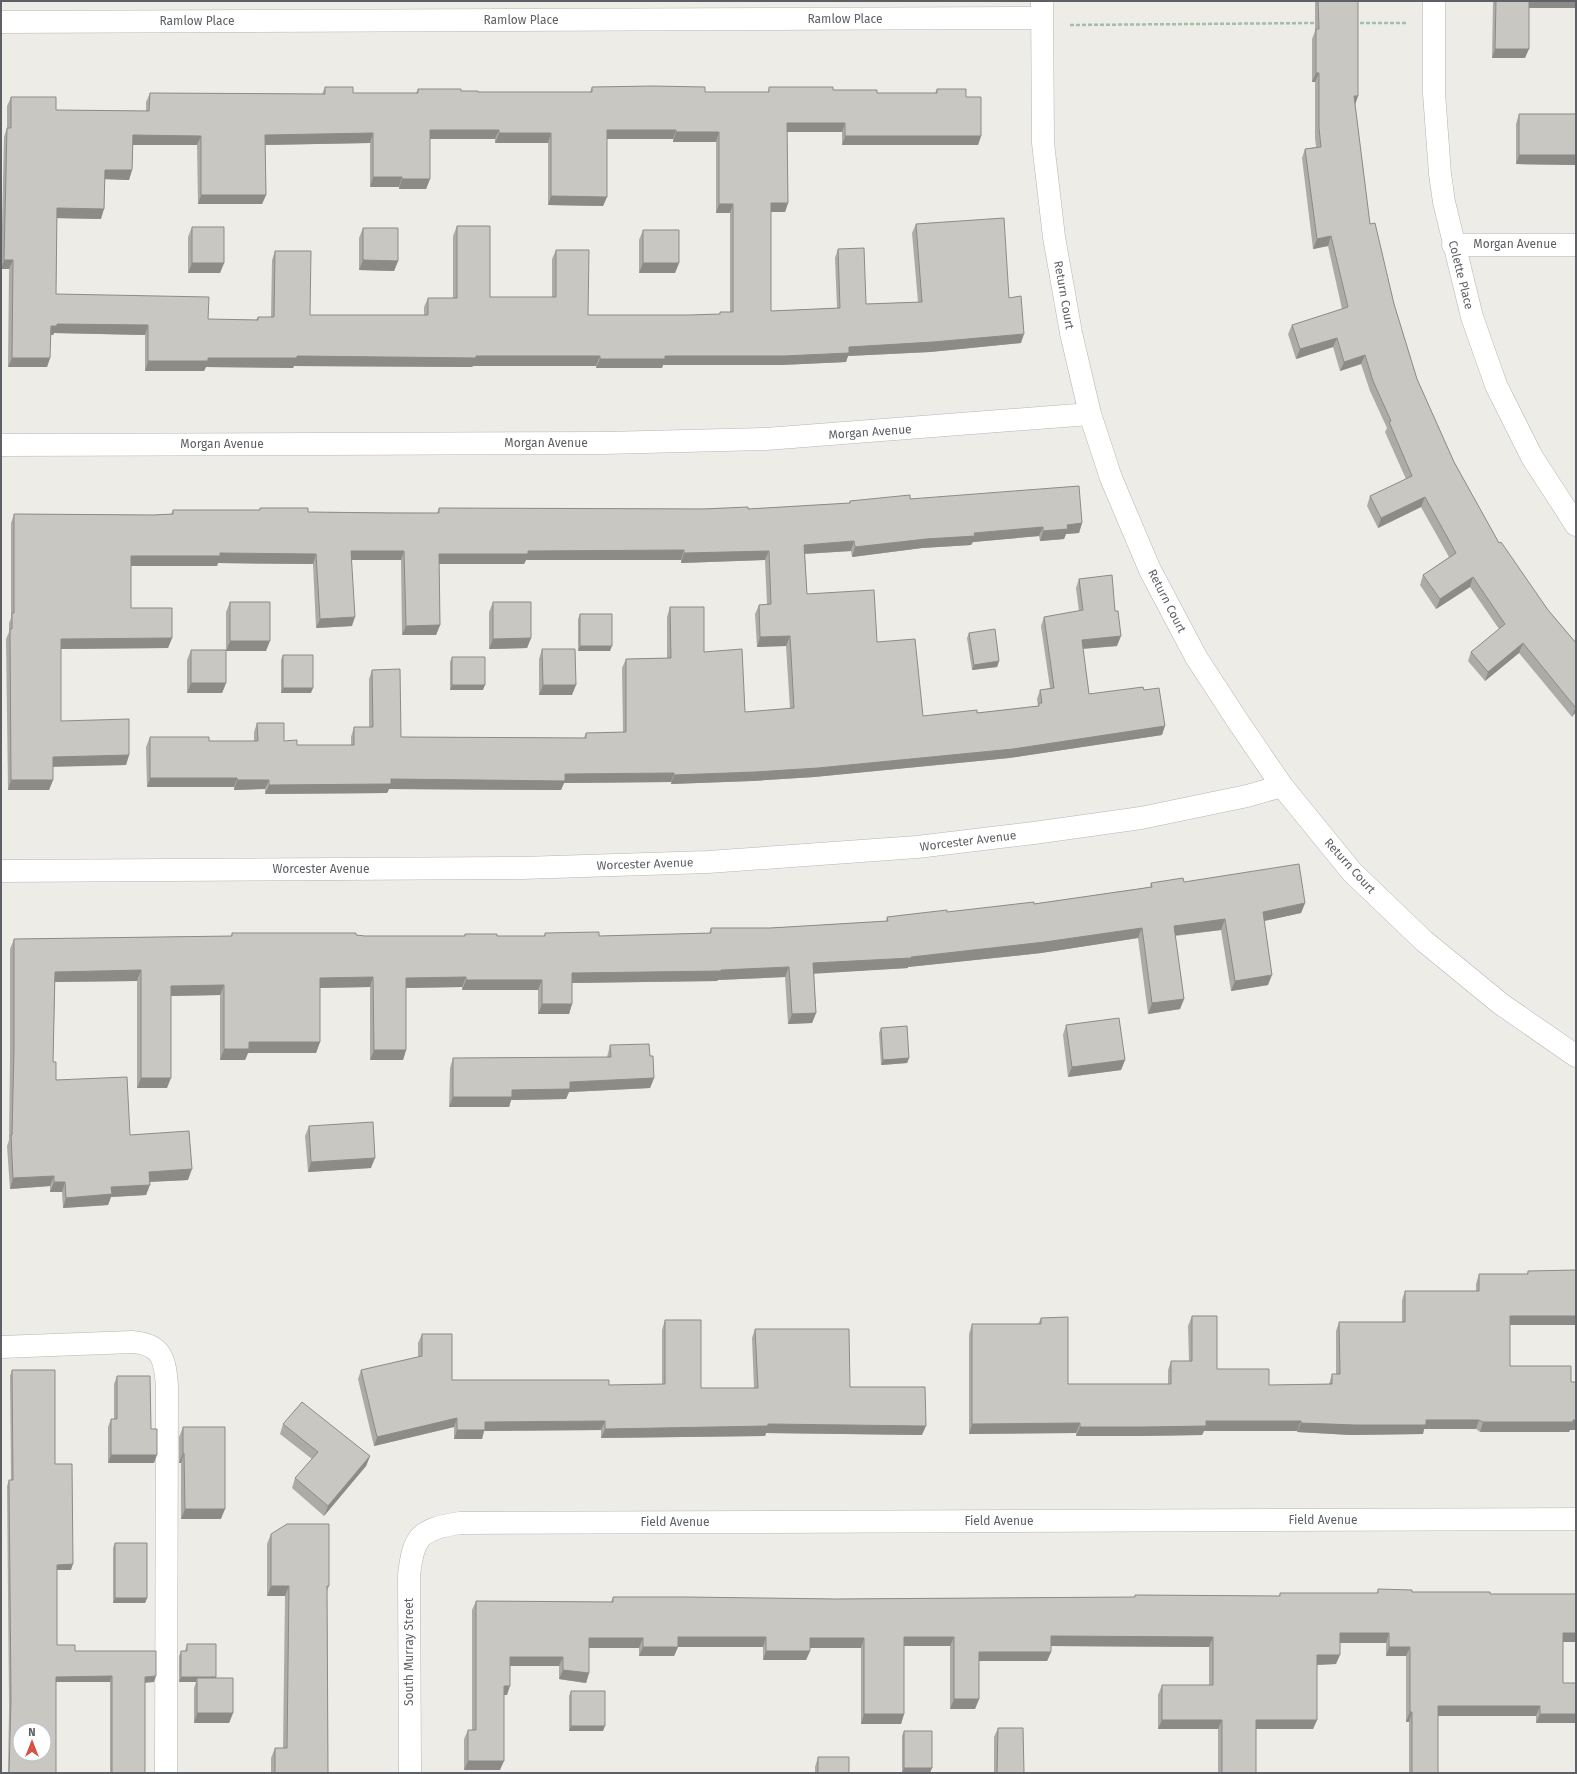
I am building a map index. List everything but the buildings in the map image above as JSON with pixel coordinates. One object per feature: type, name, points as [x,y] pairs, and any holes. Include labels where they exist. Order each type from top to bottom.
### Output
[{"type":"street","name":"Ramlow Place","points":[[1,22],[1042,10]]},
{"type":"street","name":"Return Court","points":[[1042,10],[1043,143],[1054,237],[1071,333],[1090,414],[1111,478],[1150,570],[1196,657],[1282,786],[1352,872],[1424,941],[1501,1004],[1576,1056]]},
{"type":"street","name":"Colette Place","points":[[1434,12],[1434,93],[1440,174],[1444,202],[1472,317],[1496,386],[1532,458],[1576,524]]},
{"type":"street","name":"Morgan Avenue","points":[[1454,245],[1576,245]]},
{"type":"street","name":"Morgan Avenue","points":[[1,444],[597,443],[766,439],[1090,414]]},
{"type":"street","name":"Worcester Avenue","points":[[1,871],[514,868],[708,862],[917,847],[1042,832],[1142,818],[1247,796],[1282,786]]},
{"type":"street","points":[[1,1347],[132,1342],[145,1343],[157,1350],[164,1358],[167,1386],[166,1773]]},
{"type":"street","name":"Field Avenue","points":[[424,1534],[435,1527],[460,1523],[1576,1519]]},
{"type":"street","name":"South Murray Street","points":[[410,1773],[409,1576],[411,1555],[415,1545],[424,1534]]},
{"type":"path","points":[[1353,23],[1434,12]]},
{"type":"path","points":[[1069,25],[1321,23]]}]
